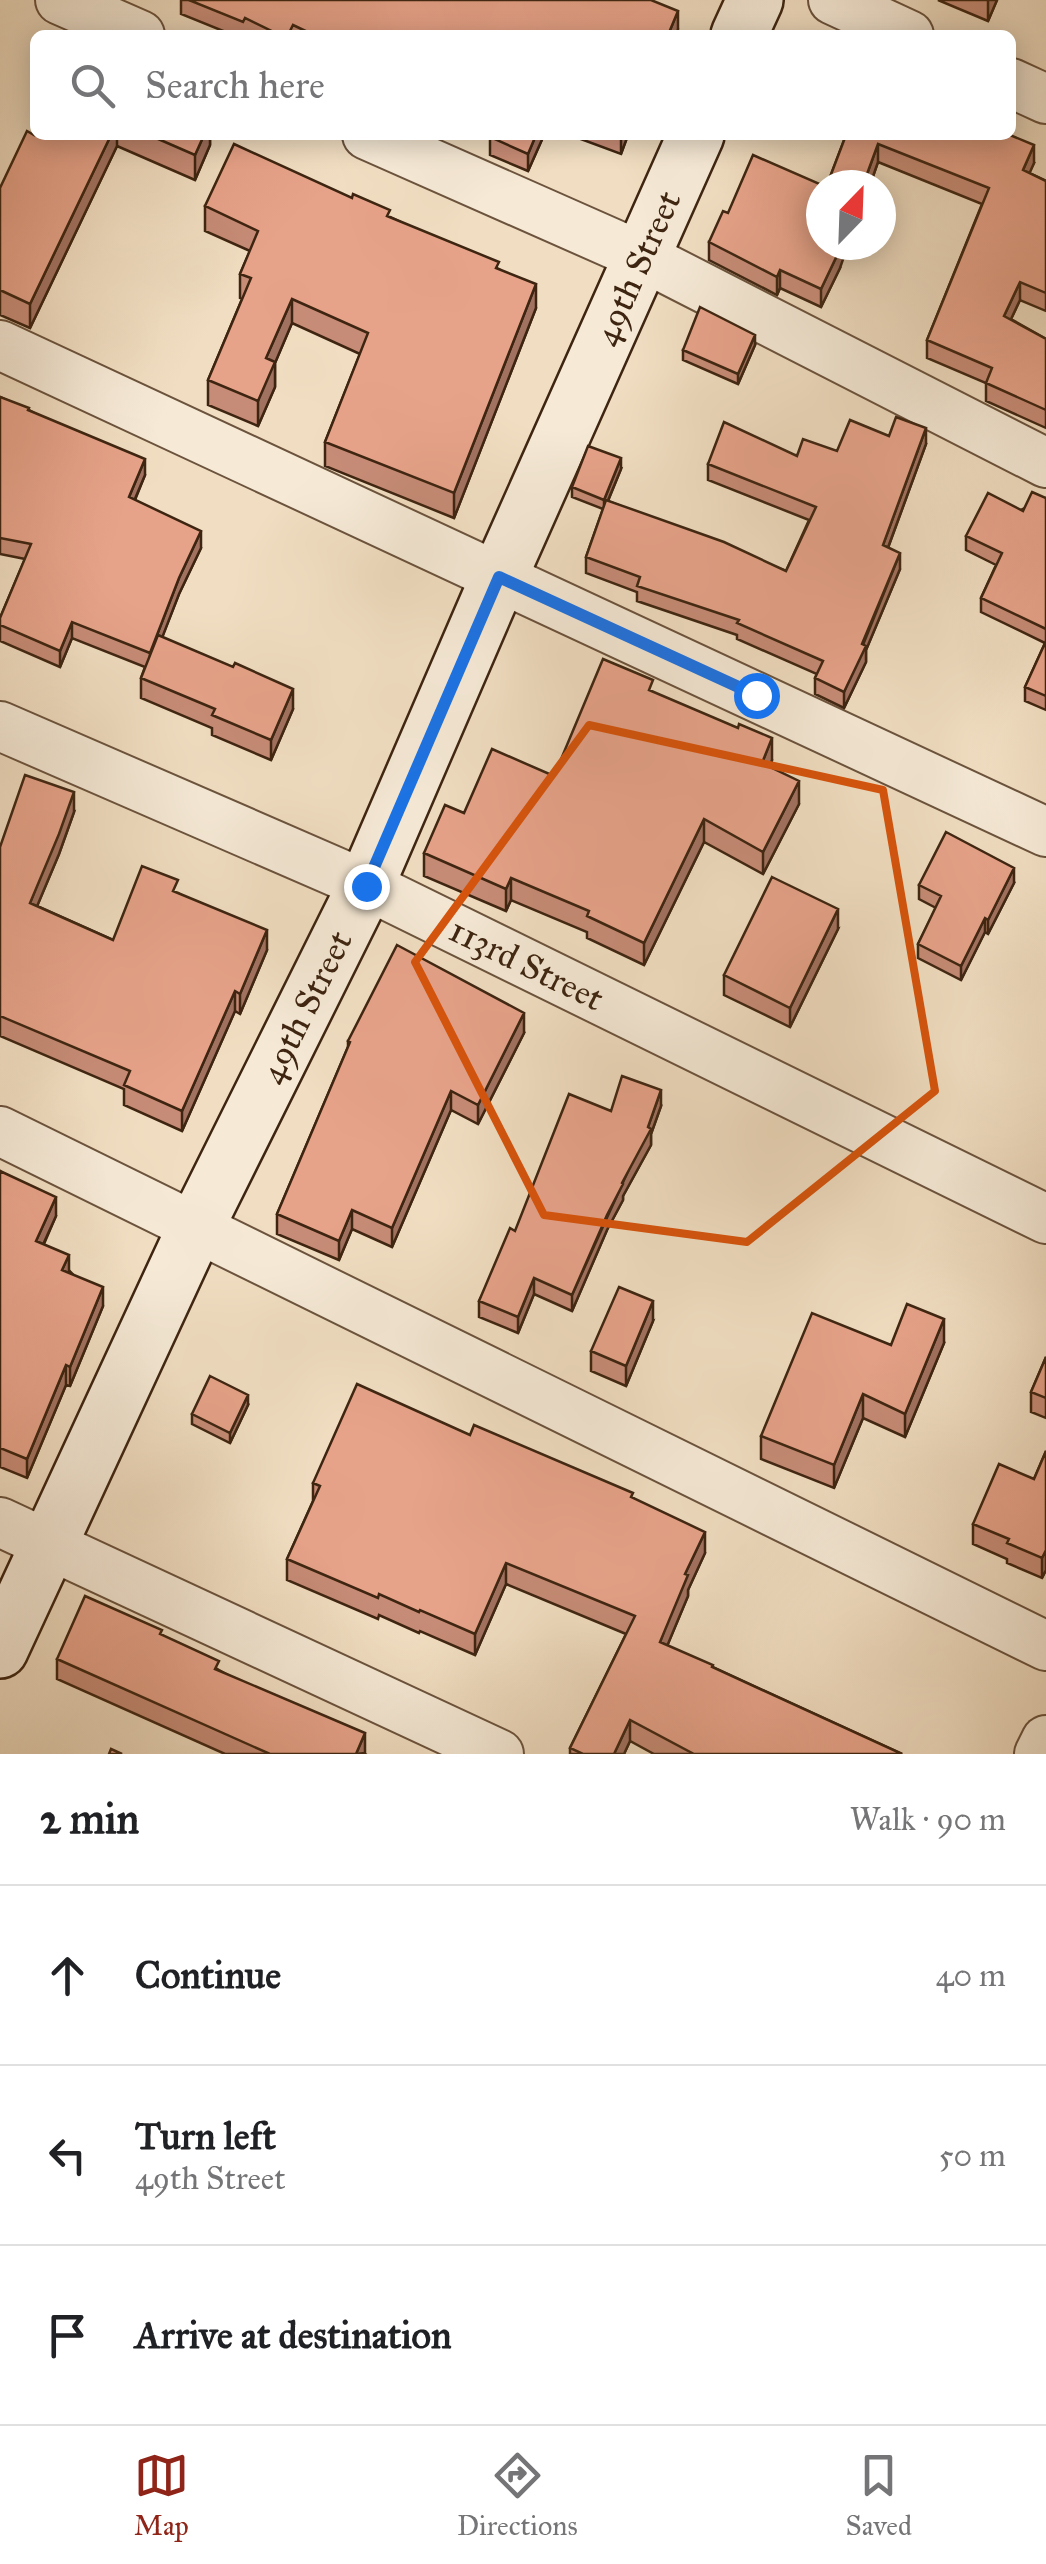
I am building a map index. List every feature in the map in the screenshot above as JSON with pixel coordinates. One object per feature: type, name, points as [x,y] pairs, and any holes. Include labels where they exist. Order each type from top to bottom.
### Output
[{"type":"main road","points":[[741,30],[755,0]]},
{"type":"main road","name":"49th Street","points":[[0,1650],[195,1228],[366,886],[694,140]]},
{"type":"street","points":[[60,0],[129,30]]},
{"type":"street","points":[[834,0],[898,30]]},
{"type":"street","points":[[1016,84],[1046,99]]},
{"type":"street","points":[[378,140],[642,256],[1046,463]]},
{"type":"street","points":[[0,345],[1046,832]]},
{"type":"street","name":"113rd Street","points":[[0,726],[366,886],[1046,1218]]},
{"type":"street","points":[[0,1131],[1046,1646]]},
{"type":"street","points":[[0,1522],[499,1754]]},
{"type":"street","points":[[1039,1754],[1046,1740]]},
{"type":"highlighted area","points":[[589,725],[883,790],[935,1091],[747,1242],[544,1215],[415,962]]},
{"type":"building","points":[[189,0],[651,0],[678,11],[670,30],[304,30],[293,25],[290,30],[270,30],[245,18],[243,22]]},
{"type":"building","points":[[27,131],[30,140],[109,140],[30,304],[0,290],[0,188]]},
{"type":"building","points":[[1016,138],[1034,145],[1023,170],[1046,181],[1046,293],[1020,282],[1004,316],[1046,339],[1046,410],[986,383],[992,368],[927,340],[989,188],[878,144],[868,170],[833,170],[844,140]]},
{"type":"building","points":[[160,140],[202,140],[195,155]]},
{"type":"building","points":[[497,140],[534,140],[528,154]]},
{"type":"building","points":[[234,144],[352,198],[353,194],[390,210],[387,216],[499,262],[496,268],[536,284],[454,493],[325,442],[368,333],[292,299],[266,358],[275,362],[258,401],[208,380],[251,278],[240,274],[258,231],[205,206]]},
{"type":"building","points":[[753,155],[806,178],[806,260],[835,260],[821,289],[780,270],[777,277],[709,242],[723,211],[728,213]]},
{"type":"building","points":[[700,307],[755,335],[738,374],[683,350]]},
{"type":"building","points":[[0,397],[145,459],[129,497],[201,531],[150,653],[72,622],[60,651],[0,625],[31,544],[0,538]]},
{"type":"building","points":[[896,417],[926,428],[883,545],[900,553],[862,644],[866,646],[844,692],[815,678],[823,661],[737,623],[739,620],[637,586],[640,577],[586,557],[606,500],[724,542],[786,571],[816,507],[708,464],[724,422],[797,456],[803,439],[837,451],[850,420],[889,436]]},
{"type":"building","points":[[588,446],[621,458],[604,500],[572,487]]},
{"type":"building","points":[[1032,492],[1046,498],[1046,629],[981,598],[1002,553],[966,536],[988,493],[1023,511]]},
{"type":"building","points":[[158,635],[293,689],[271,740],[212,715],[215,709],[141,678]]},
{"type":"building","points":[[1046,641],[1046,696],[1025,687]]},
{"type":"building","points":[[603,659],[653,680],[649,690],[738,728],[739,724],[772,738],[762,763],[799,781],[763,852],[704,819],[644,943],[587,916],[589,911],[511,878],[506,889],[424,853],[445,805],[464,813],[492,749],[554,776]]},
{"type":"building","points":[[25,775],[74,792],[30,903],[113,940],[142,866],[178,880],[173,891],[267,930],[240,994],[235,991],[182,1111],[124,1085],[130,1071],[0,1016],[0,847]]},
{"type":"building","points":[[946,832],[1014,868],[961,966],[918,944],[941,896],[919,885]]},
{"type":"building","points":[[772,877],[838,909],[790,1008],[724,975]]},
{"type":"building","points":[[397,945],[524,1013],[478,1105],[451,1091],[392,1228],[352,1210],[339,1241],[277,1214],[348,1041]]},
{"type":"building","points":[[622,1076],[661,1090],[648,1127],[651,1129],[572,1295],[534,1278],[518,1317],[479,1301],[510,1228],[515,1231],[569,1094],[611,1111]]},
{"type":"building","points":[[0,1171],[56,1197],[36,1241],[69,1255],[62,1270],[103,1287],[27,1459],[0,1448]]},
{"type":"building","points":[[619,1287],[653,1301],[626,1366],[591,1351]]},
{"type":"building","points":[[907,1304],[944,1319],[905,1414],[863,1394],[834,1465],[761,1436],[812,1313],[891,1345]]},
{"type":"building","points":[[1046,1357],[1046,1398],[1031,1392]]},
{"type":"building","points":[[210,1376],[248,1395],[230,1433],[192,1414]]},
{"type":"building","points":[[357,1384],[470,1435],[474,1425],[633,1493],[631,1497],[705,1532],[660,1642],[902,1754],[694,1754],[630,1720],[614,1754],[583,1754],[570,1748],[635,1616],[506,1563],[475,1634],[287,1559],[320,1486],[313,1483]]},
{"type":"building","points":[[1046,1451],[1046,1550],[1042,1558],[973,1524],[999,1464],[1034,1479]]},
{"type":"building","points":[[85,1596],[162,1630],[160,1634],[219,1661],[215,1669],[365,1733],[356,1754],[270,1754],[57,1659]]},
{"type":"route","points":[[366,886],[499,577],[756,695]]}]
